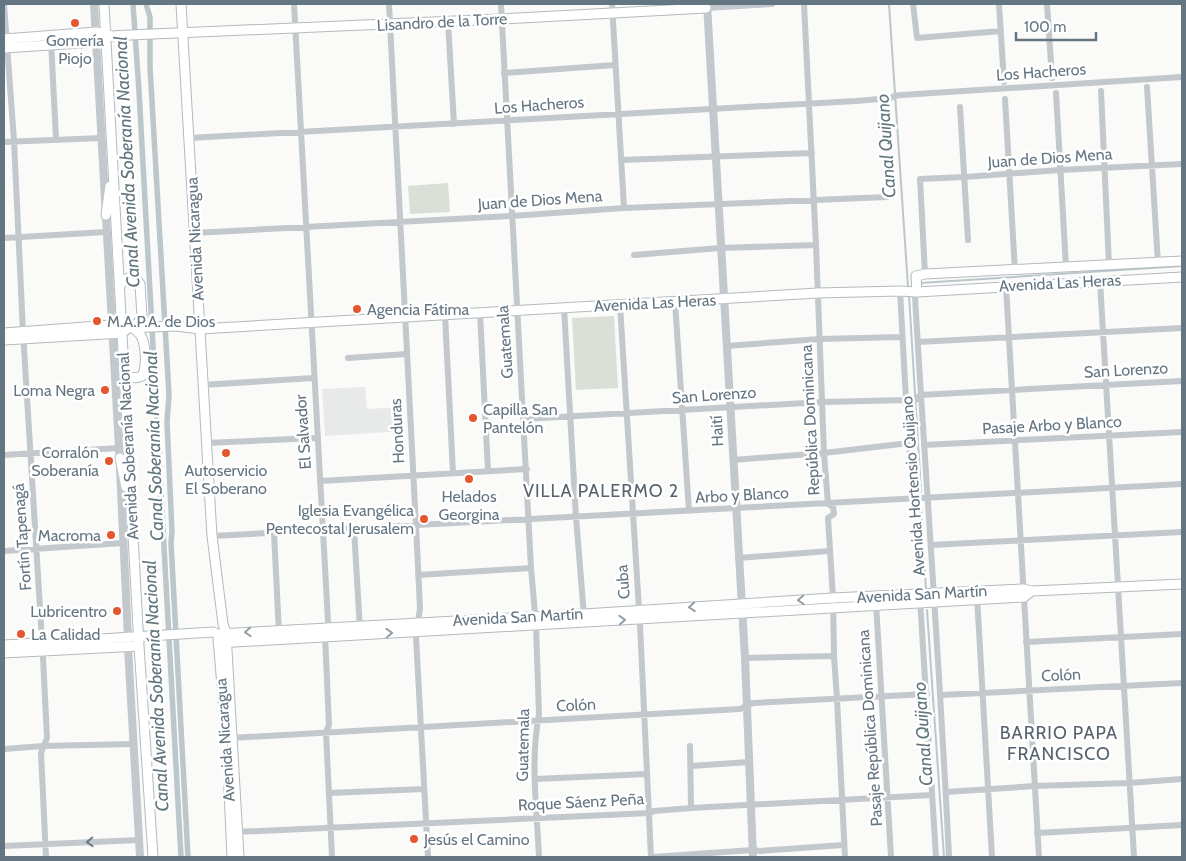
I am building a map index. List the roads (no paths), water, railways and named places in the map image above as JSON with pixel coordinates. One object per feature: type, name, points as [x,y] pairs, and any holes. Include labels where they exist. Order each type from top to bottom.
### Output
[{"type":"main road","name":"Avenida Soberanía Nacional","points":[[104,4],[108,36],[124,374],[153,857]]},
{"type":"main road","name":"Avenida Nicaragua","points":[[181,4],[212,536],[222,635],[229,738],[234,832],[232,857]]},
{"type":"main road","name":"Lisandro de la Torre","points":[[51,41],[96,32],[108,36],[182,34],[501,20],[613,8],[706,6]]},
{"type":"main road","name":"Lisandro de la Torre","points":[[6,43],[96,42],[108,36]]},
{"type":"main road","points":[[106,215],[113,166]]},
{"type":"main road","name":"Avenida Las Heras","points":[[921,275],[1182,261]]},
{"type":"main road","points":[[918,292],[921,275]]},
{"type":"main road","name":"Avenida Las Heras","points":[[4,333],[23,335],[176,326],[200,328],[818,293],[918,292],[1182,277]]},
{"type":"main road","points":[[120,287],[125,279],[129,278],[137,280],[140,284],[142,317],[122,329]]},
{"type":"main road","points":[[122,329],[143,340],[145,372],[142,376],[136,378],[131,378],[124,374]]},
{"type":"main road","name":"Avenida Las Heras","points":[[4,340],[23,335]]},
{"type":"main road","points":[[120,458],[132,512]]},
{"type":"main road","name":"Avenida San Martín","points":[[741,608],[832,608],[876,602],[977,595],[1182,584]]},
{"type":"main road","name":"Avenida San Martín","points":[[4,645],[43,647],[128,643],[161,636],[212,632],[222,635],[279,635],[360,630],[419,622],[535,620],[639,615],[741,608],[833,598],[876,602]]},
{"type":"main road","name":"Avenida San Martín","points":[[360,630],[416,632],[535,620]]},
{"type":"main road","name":"Avenida San Martín","points":[[4,653],[43,647]]},
{"type":"main road","name":"Avenida Nicaragua","points":[[234,832],[239,857]]},
{"type":"street","name":"Fortín Tapenagá","points":[[4,4],[14,142],[23,335],[43,647],[47,738],[40,753],[46,857]]},
{"type":"street","name":"Avenida Soberanía Nacional","points":[[94,4],[106,232],[122,329],[119,448],[140,857]]},
{"type":"street","name":"El Salvador","points":[[294,4],[313,378],[323,530],[329,724],[326,732],[332,857]]},
{"type":"street","name":"Honduras","points":[[389,4],[416,526],[419,622],[416,632],[428,857]]},
{"type":"street","name":"Guatemala","points":[[500,4],[535,620],[538,720],[535,727],[539,857]]},
{"type":"street","name":"Lisandro de la Torre","points":[[706,6],[772,4]]},
{"type":"street","name":"República Dominicana","points":[[804,4],[824,453],[828,504],[833,507],[834,514],[828,518],[844,857]]},
{"type":"street","points":[[913,4],[916,38],[1001,31]]},
{"type":"street","points":[[999,4],[1004,82]]},
{"type":"street","points":[[1047,4],[1052,78]]},
{"type":"street","name":"Haití","points":[[706,6],[745,658],[753,854]]},
{"type":"street","points":[[613,8],[624,208]]},
{"type":"street","points":[[448,22],[454,124]]},
{"type":"street","points":[[51,41],[56,140]]},
{"type":"street","points":[[504,73],[615,65]]},
{"type":"street","name":"Los Hacheros","points":[[189,138],[712,109],[1182,77]]},
{"type":"street","points":[[1147,87],[1158,263]]},
{"type":"street","points":[[1101,91],[1109,266]]},
{"type":"street","points":[[1056,93],[1066,267]]},
{"type":"street","points":[[1005,98],[1015,270]]},
{"type":"street","points":[[960,107],[968,240]]},
{"type":"street","points":[[4,142],[102,138]]},
{"type":"street","points":[[620,160],[812,153]]},
{"type":"street","name":"Juan de Dios Mena","points":[[921,275],[920,178],[1182,164]]},
{"type":"street","name":"Juan de Dios Mena","points":[[194,233],[306,228],[624,208],[887,197]]},
{"type":"street","points":[[4,238],[106,232]]},
{"type":"street","points":[[634,255],[720,248],[816,246]]},
{"type":"street","points":[[1100,281],[1134,857]]},
{"type":"street","points":[[1006,286],[1020,540],[1026,592],[1026,642],[1039,857]]},
{"type":"street","name":"Avenida Hortensio Quijano","points":[[900,291],[902,337],[924,445],[941,695],[949,857]]},
{"type":"street","name":"Avenida Hortensio Quijano","points":[[913,499],[909,443],[918,342],[916,297],[918,292]]},
{"type":"street","points":[[675,302],[689,511]]},
{"type":"street","name":"Cuba","points":[[620,305],[652,857]]},
{"type":"street","points":[[564,308],[576,517],[585,618]]},
{"type":"street","points":[[480,313],[488,471]]},
{"type":"street","points":[[445,315],[453,472]]},
{"type":"street","points":[[918,342],[1182,328]]},
{"type":"street","points":[[726,346],[820,339],[902,337]]},
{"type":"street","points":[[348,358],[408,354]]},
{"type":"street","points":[[203,385],[313,378]]},
{"type":"street","name":"San Lorenzo","points":[[524,419],[1182,381]]},
{"type":"street","name":"Pasaje Arbo y Blanco","points":[[924,445],[1182,432]]},
{"type":"street","points":[[207,443],[317,438]]},
{"type":"street","points":[[733,460],[824,453],[909,443]]},
{"type":"street","points":[[4,455],[119,448]]},
{"type":"street","points":[[320,481],[453,472],[527,470]]},
{"type":"street","name":"Arbo y Blanco","points":[[212,536],[1182,484]]},
{"type":"street","points":[[354,529],[360,630]]},
{"type":"street","points":[[931,545],[1182,532]]},
{"type":"street","points":[[274,533],[279,635]]},
{"type":"street","points":[[4,551],[123,543]]},
{"type":"street","points":[[738,558],[829,550]]},
{"type":"street","points":[[418,575],[531,568]]},
{"type":"street","points":[[977,595],[992,857]]},
{"type":"street","points":[[920,599],[936,857]]},
{"type":"street","name":"Pasaje República Dominicana","points":[[876,602],[892,857]]},
{"type":"street","points":[[1026,642],[1182,634]]},
{"type":"street","points":[[745,658],[834,656]]},
{"type":"street","name":"Colón","points":[[941,695],[1182,683]]},
{"type":"street","name":"Colón","points":[[229,738],[740,709],[753,704],[927,694]]},
{"type":"street","points":[[4,749],[133,744]]},
{"type":"street","points":[[690,746],[692,808]]},
{"type":"street","points":[[691,766],[749,762]]},
{"type":"street","points":[[536,779],[648,774]]},
{"type":"street","points":[[946,792],[1182,779]]},
{"type":"street","points":[[329,793],[424,789]]},
{"type":"street","name":"Roque Sáenz Peña","points":[[234,832],[426,825],[650,813],[654,811],[692,808],[888,796],[932,795]]},
{"type":"street","points":[[1038,833],[1182,825]]},
{"type":"street","points":[[4,846],[138,840]]},
{"type":"street","points":[[652,857],[753,854],[760,851],[844,845]]},
{"type":"waterway","name":"Canal Avenida Soberanía Nacional","points":[[133,4],[181,857]]},
{"type":"waterway","name":"Canal Soberanía Nacional","points":[[146,4],[150,17],[150,67],[169,395],[167,422],[171,543],[188,857]]},
{"type":"waterway","name":"Canal Quijano","points":[[889,4],[908,287]]},
{"type":"waterway","points":[[920,283],[1182,266]]},
{"type":"waterway","name":"Canal Quijano","points":[[909,295],[921,492]]},
{"type":"waterway","name":"Canal Quijano","points":[[921,504],[926,589]]},
{"type":"waterway","name":"Canal Quijano","points":[[927,610],[944,857]]},
{"type":"place","name":"Gomería Piojo","points":[[75,23]]},
{"type":"place","name":"Agencia Fátima","points":[[357,309]]},
{"type":"place","name":"M.A.P.A. de Dios","points":[[97,321]]},
{"type":"place","name":"Loma Negra","points":[[105,390]]},
{"type":"place","name":"Capilla San Pantelón","points":[[473,418]]},
{"type":"place","name":"Autoservicio El Soberano","points":[[226,453]]},
{"type":"place","name":"Corralón Soberanía","points":[[109,461]]},
{"type":"place","name":"Helados Georgina","points":[[469,479]]},
{"type":"place","name":"Iglesia Evangélica Pentecostal Jerusalem","points":[[424,519]]},
{"type":"place","name":"Macroma","points":[[111,535]]},
{"type":"place","name":"Lubricentro","points":[[117,611]]},
{"type":"place","name":"La Calidad","points":[[21,634]]},
{"type":"place","name":"Jesús el Camino","points":[[414,839]]},
{"type":"district","name":"VILLA PALERMO 2","points":[[601,491]]},
{"type":"district","name":"BARRIO PAPA FRANCISCO","points":[[1059,743]]}]
